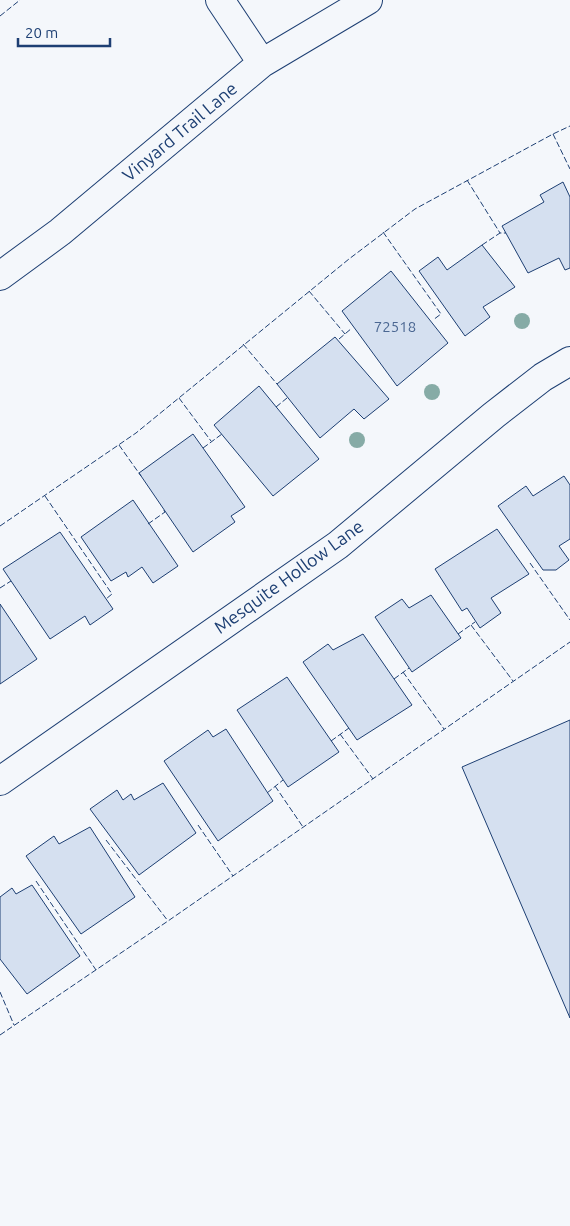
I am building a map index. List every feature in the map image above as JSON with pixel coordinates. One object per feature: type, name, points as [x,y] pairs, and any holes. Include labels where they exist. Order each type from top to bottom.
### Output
[{"type":"street","points":[[220,0],[262,63]]},
{"type":"street","name":"Vinyard Trail Lane","points":[[0,276],[60,232],[262,63],[368,0]]},
{"type":"street","name":"Mesquite Hollow Lane","points":[[0,781],[338,546],[494,415],[543,377],[570,361]]},
{"type":"building","points":[[563,182],[570,197],[570,268],[565,270],[559,258],[528,273],[502,226],[544,202],[540,195]]},
{"type":"building","points":[[482,245],[515,287],[483,307],[490,317],[465,336],[419,271],[438,257],[447,270]]},
{"type":"building","points":[[391,271],[448,343],[397,386],[342,311]]},
{"type":"building","points":[[335,337],[389,399],[364,419],[354,409],[320,438],[277,384]]},
{"type":"building","points":[[259,386],[319,459],[273,496],[214,425]]},
{"type":"building","points":[[193,434],[245,507],[231,516],[235,522],[193,552],[139,473]]},
{"type":"building","points":[[564,476],[570,485],[570,539],[559,546],[569,560],[556,570],[543,570],[498,506],[526,486],[533,496]]},
{"type":"building","points":[[133,500],[178,566],[153,583],[142,567],[128,577],[126,572],[111,581],[81,537]]},
{"type":"building","points":[[497,529],[529,574],[491,598],[501,613],[480,628],[467,608],[462,611],[435,569]]},
{"type":"building","points":[[60,532],[113,609],[90,625],[85,616],[50,639],[3,569]]},
{"type":"building","points":[[431,595],[461,638],[412,672],[375,617],[402,599],[409,608]]},
{"type":"building","points":[[0,604],[37,659],[0,684]]},
{"type":"building","points":[[363,634],[412,705],[357,740],[303,662],[328,644],[333,650]]},
{"type":"building","points":[[287,677],[339,752],[288,787],[237,710]]},
{"type":"building","points":[[570,720],[570,1018],[462,767]]},
{"type":"building","points":[[226,729],[273,801],[218,841],[164,761],[208,730],[213,737]]},
{"type":"building","points":[[163,783],[196,833],[139,875],[90,809],[117,790],[123,800],[131,794],[134,800]]},
{"type":"building","points":[[90,827],[135,897],[81,934],[26,856],[54,836],[59,844]]},
{"type":"building","points":[[32,885],[80,956],[27,994],[0,959],[0,897],[12,888],[16,894]]},
{"type":"fence","points":[[0,16],[20,0]]},
{"type":"fence","points":[[0,526],[136,433],[349,259],[415,209],[570,126]]},
{"type":"fence","points":[[553,134],[570,169]]},
{"type":"fence","points":[[467,180],[500,233]]},
{"type":"fence","points":[[383,232],[441,314],[433,320]]},
{"type":"fence","points":[[482,245],[500,233],[506,233]]},
{"type":"fence","points":[[309,291],[345,334]]},
{"type":"fence","points":[[339,339],[352,328]]},
{"type":"fence","points":[[243,344],[277,384]]},
{"type":"fence","points":[[179,398],[211,441]]},
{"type":"fence","points":[[276,407],[287,398]]},
{"type":"fence","points":[[203,448],[222,434]]},
{"type":"fence","points":[[119,445],[141,476]]},
{"type":"fence","points":[[45,496],[112,594],[106,599]]},
{"type":"fence","points":[[148,524],[165,512],[163,509]]},
{"type":"fence","points":[[530,563],[570,620]]},
{"type":"fence","points":[[0,588],[11,581]]},
{"type":"fence","points":[[458,634],[475,622]]},
{"type":"fence","points":[[471,625],[513,681]]},
{"type":"fence","points":[[0,1035],[168,921],[570,642]]},
{"type":"fence","points":[[394,679],[409,668]]},
{"type":"fence","points":[[403,672],[444,729]]},
{"type":"fence","points":[[331,741],[349,728]]},
{"type":"fence","points":[[340,734],[373,779]]},
{"type":"fence","points":[[267,793],[283,780]]},
{"type":"fence","points":[[275,786],[303,827]]},
{"type":"fence","points":[[198,825],[233,876]]},
{"type":"fence","points":[[106,840],[168,921]]},
{"type":"fence","points":[[36,881],[96,970]]},
{"type":"fence","points":[[0,992],[14,1025]]}]
